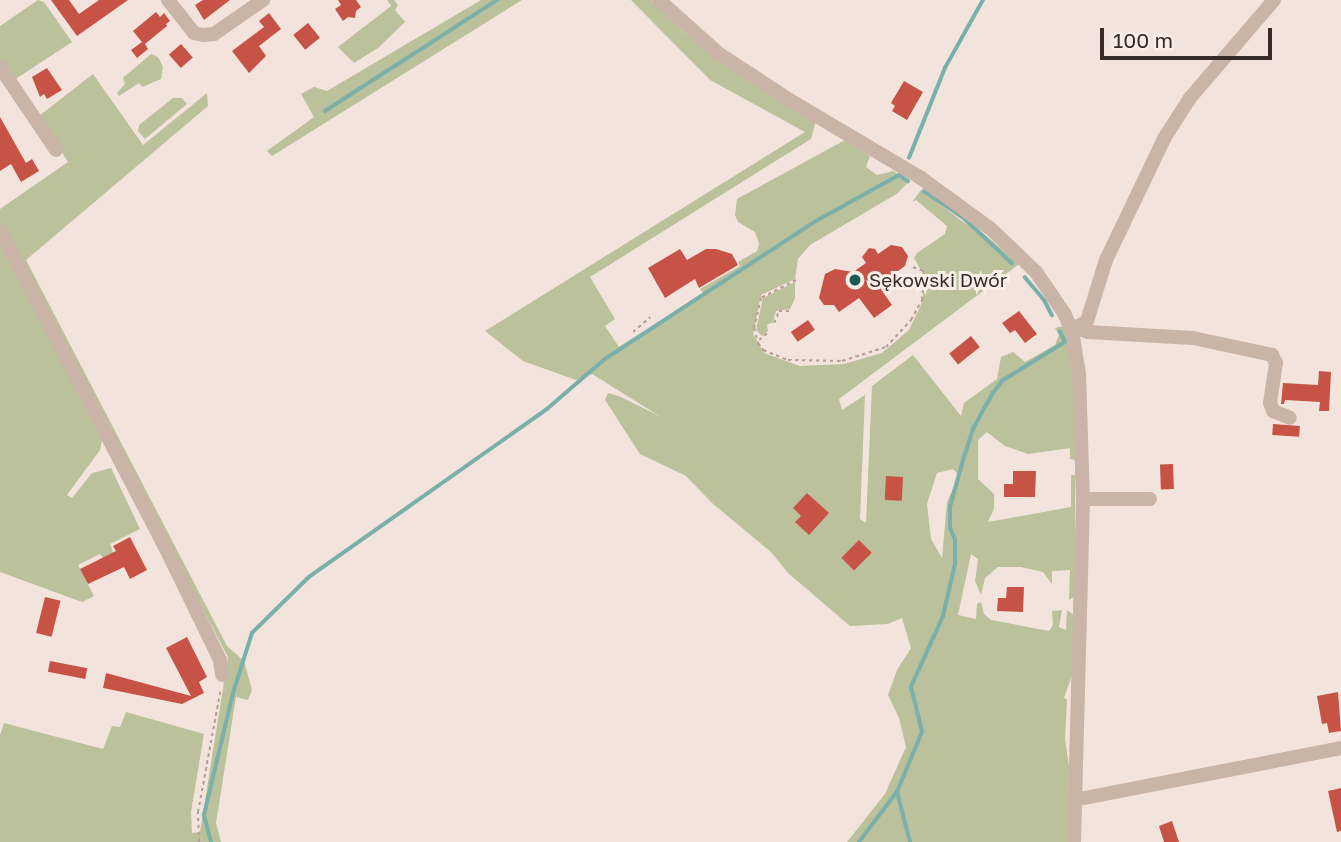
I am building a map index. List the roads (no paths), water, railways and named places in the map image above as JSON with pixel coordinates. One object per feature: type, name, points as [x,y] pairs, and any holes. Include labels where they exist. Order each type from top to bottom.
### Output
[{"type":"street","points":[[168,0],[194,33],[203,35],[214,34],[263,0]]},
{"type":"street","points":[[659,0],[718,53],[788,99],[921,178],[991,229],[1036,272],[1074,328],[1079,374],[1083,499],[1074,842]]},
{"type":"street","points":[[1074,328],[1087,321],[1106,260],[1165,138],[1190,98],[1274,0]]},
{"type":"street","points":[[0,67],[56,150]]},
{"type":"street","points":[[0,230],[169,555],[220,660],[222,675]]},
{"type":"street","points":[[1074,328],[1088,332],[1193,338],[1272,355],[1276,363],[1270,403],[1273,411],[1290,418]]},
{"type":"street","points":[[1083,499],[1150,499]]},
{"type":"street","points":[[1074,800],[1341,748]]},
{"type":"waterway","points":[[325,111],[497,0]]},
{"type":"waterway","points":[[909,158],[945,68],[983,0]]},
{"type":"waterway","points":[[211,842],[204,815],[233,693],[252,633],[309,577],[547,409],[605,359],[816,221],[899,175],[908,181]]},
{"type":"waterway","points":[[924,191],[964,218],[1012,263]]},
{"type":"waterway","points":[[1025,277],[1045,301],[1052,315]]},
{"type":"waterway","points":[[910,842],[897,792],[922,732],[911,687],[943,616],[955,564],[950,507],[964,457],[974,427],[1002,381],[1065,342],[1060,332]]},
{"type":"waterway","points":[[859,842],[897,792]]},
{"type":"place","name":"Sękowski Dwór","points":[[855,280]]}]
